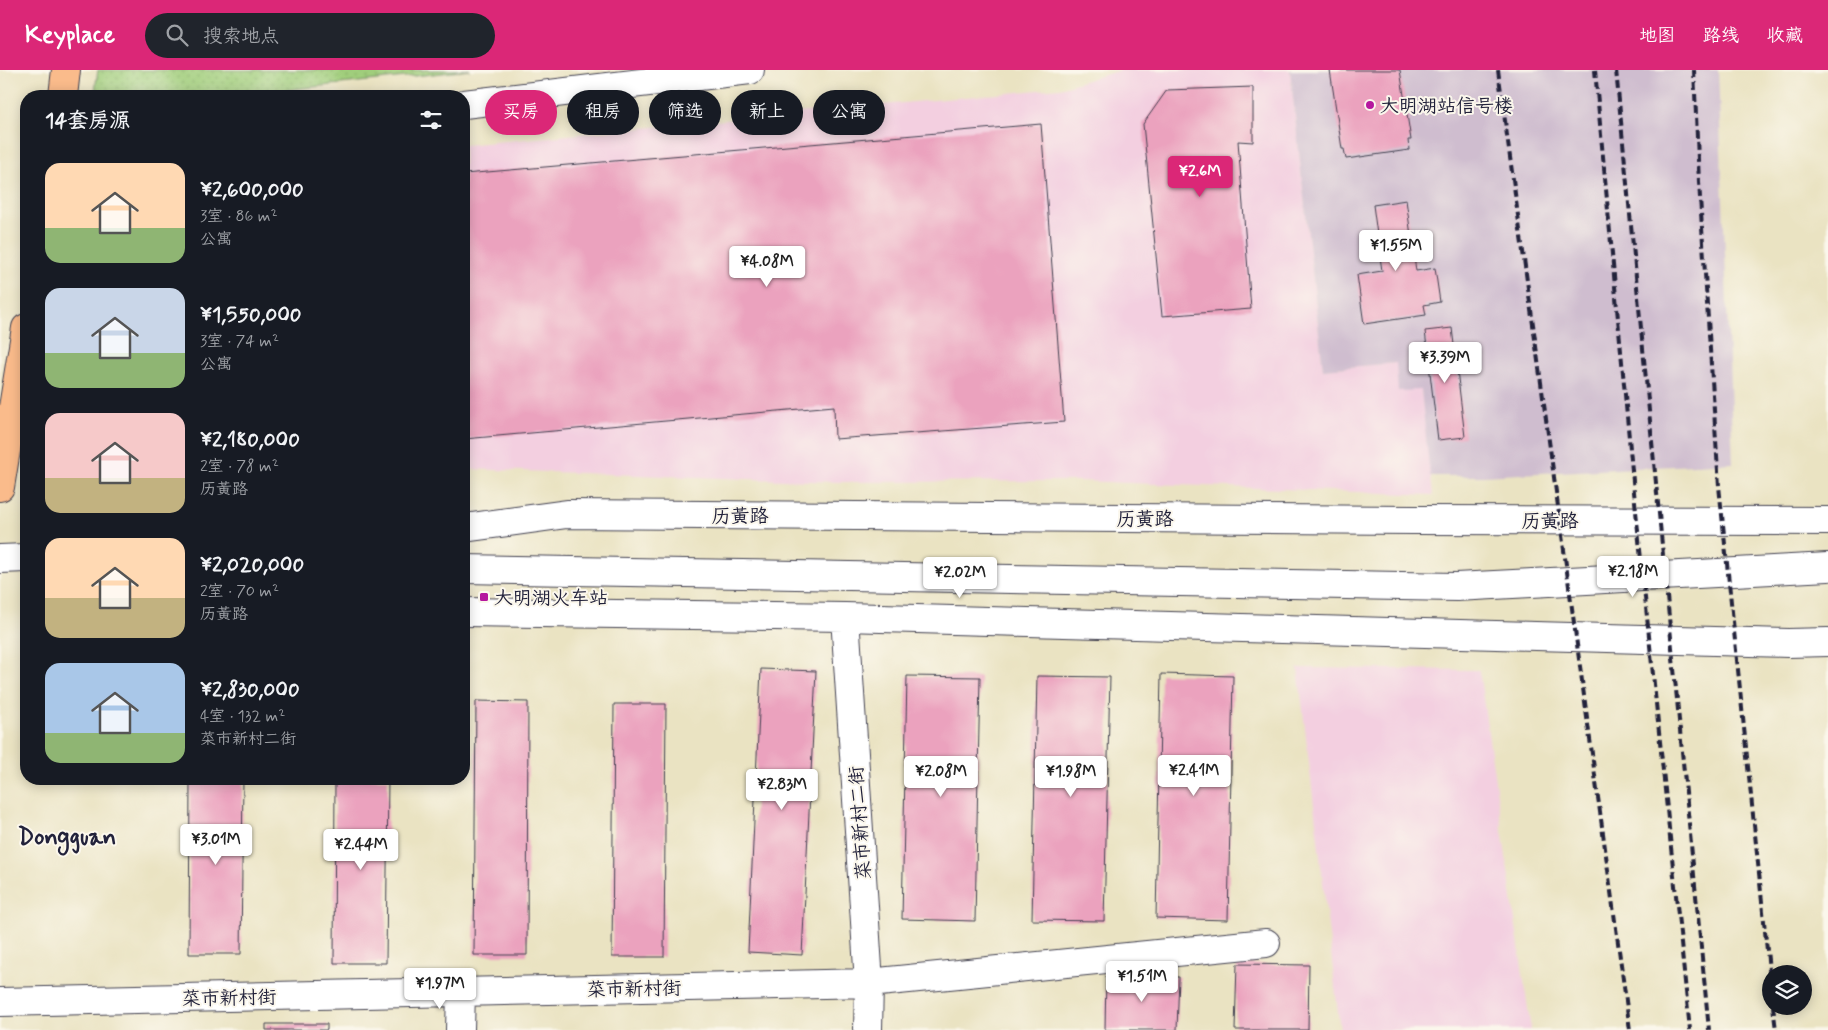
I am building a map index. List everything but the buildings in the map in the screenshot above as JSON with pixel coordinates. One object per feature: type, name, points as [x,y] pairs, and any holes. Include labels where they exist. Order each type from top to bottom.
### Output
[{"type":"main road","points":[[64,90],[66,70]]},
{"type":"main road","points":[[0,487],[20,365]]},
{"type":"street","points":[[470,103],[750,70]]},
{"type":"street","name":"历黄路","points":[[470,527],[567,514],[1828,521]]},
{"type":"street","points":[[0,559],[20,558]]},
{"type":"street","points":[[470,569],[1456,587],[1828,567]]},
{"type":"street","points":[[470,612],[846,617],[1788,644],[1828,642]]},
{"type":"street","name":"菜市新村二街","points":[[846,617],[869,983],[868,1030]]},
{"type":"street","name":"菜市新村街","points":[[0,1002],[869,983],[1266,943]]},
{"type":"street","points":[[460,1030],[461,992]]},
{"type":"shaded area","points":[[1121,70],[1290,70],[1323,369],[1396,363],[1421,390],[1433,495],[1079,481],[838,482],[470,469],[470,144],[569,135],[639,135],[639,128],[649,127],[649,135],[721,135],[721,120],[731,119],[731,135],[803,135],[803,113],[813,112],[813,135],[885,135],[885,105],[1060,88]]},
{"type":"shaded area","points":[[1290,70],[1718,70],[1733,463],[1483,476],[1430,476],[1421,390],[1398,391],[1396,363],[1323,369]]},
{"type":"shaded area","points":[[1298,668],[1479,670],[1531,1030],[1340,1030]]},
{"type":"green space","points":[[98,70],[470,70],[285,90],[95,90]]},
{"type":"railway","points":[[1498,70],[1630,1030]]},
{"type":"railway","points":[[1595,70],[1634,492],[1690,1030]]},
{"type":"railway","points":[[1616,70],[1709,1030]]},
{"type":"railway","points":[[1694,70],[1699,182],[1719,486],[1769,965]]},
{"type":"railway","points":[[1774,1015],[1776,1030]]},
{"type":"place","name":"大明湖站信号楼","points":[[1370,105]]},
{"type":"place","name":"大明湖火车站","points":[[484,597]]},
{"type":"district","name":"Dongguan","points":[[67,836]]}]
